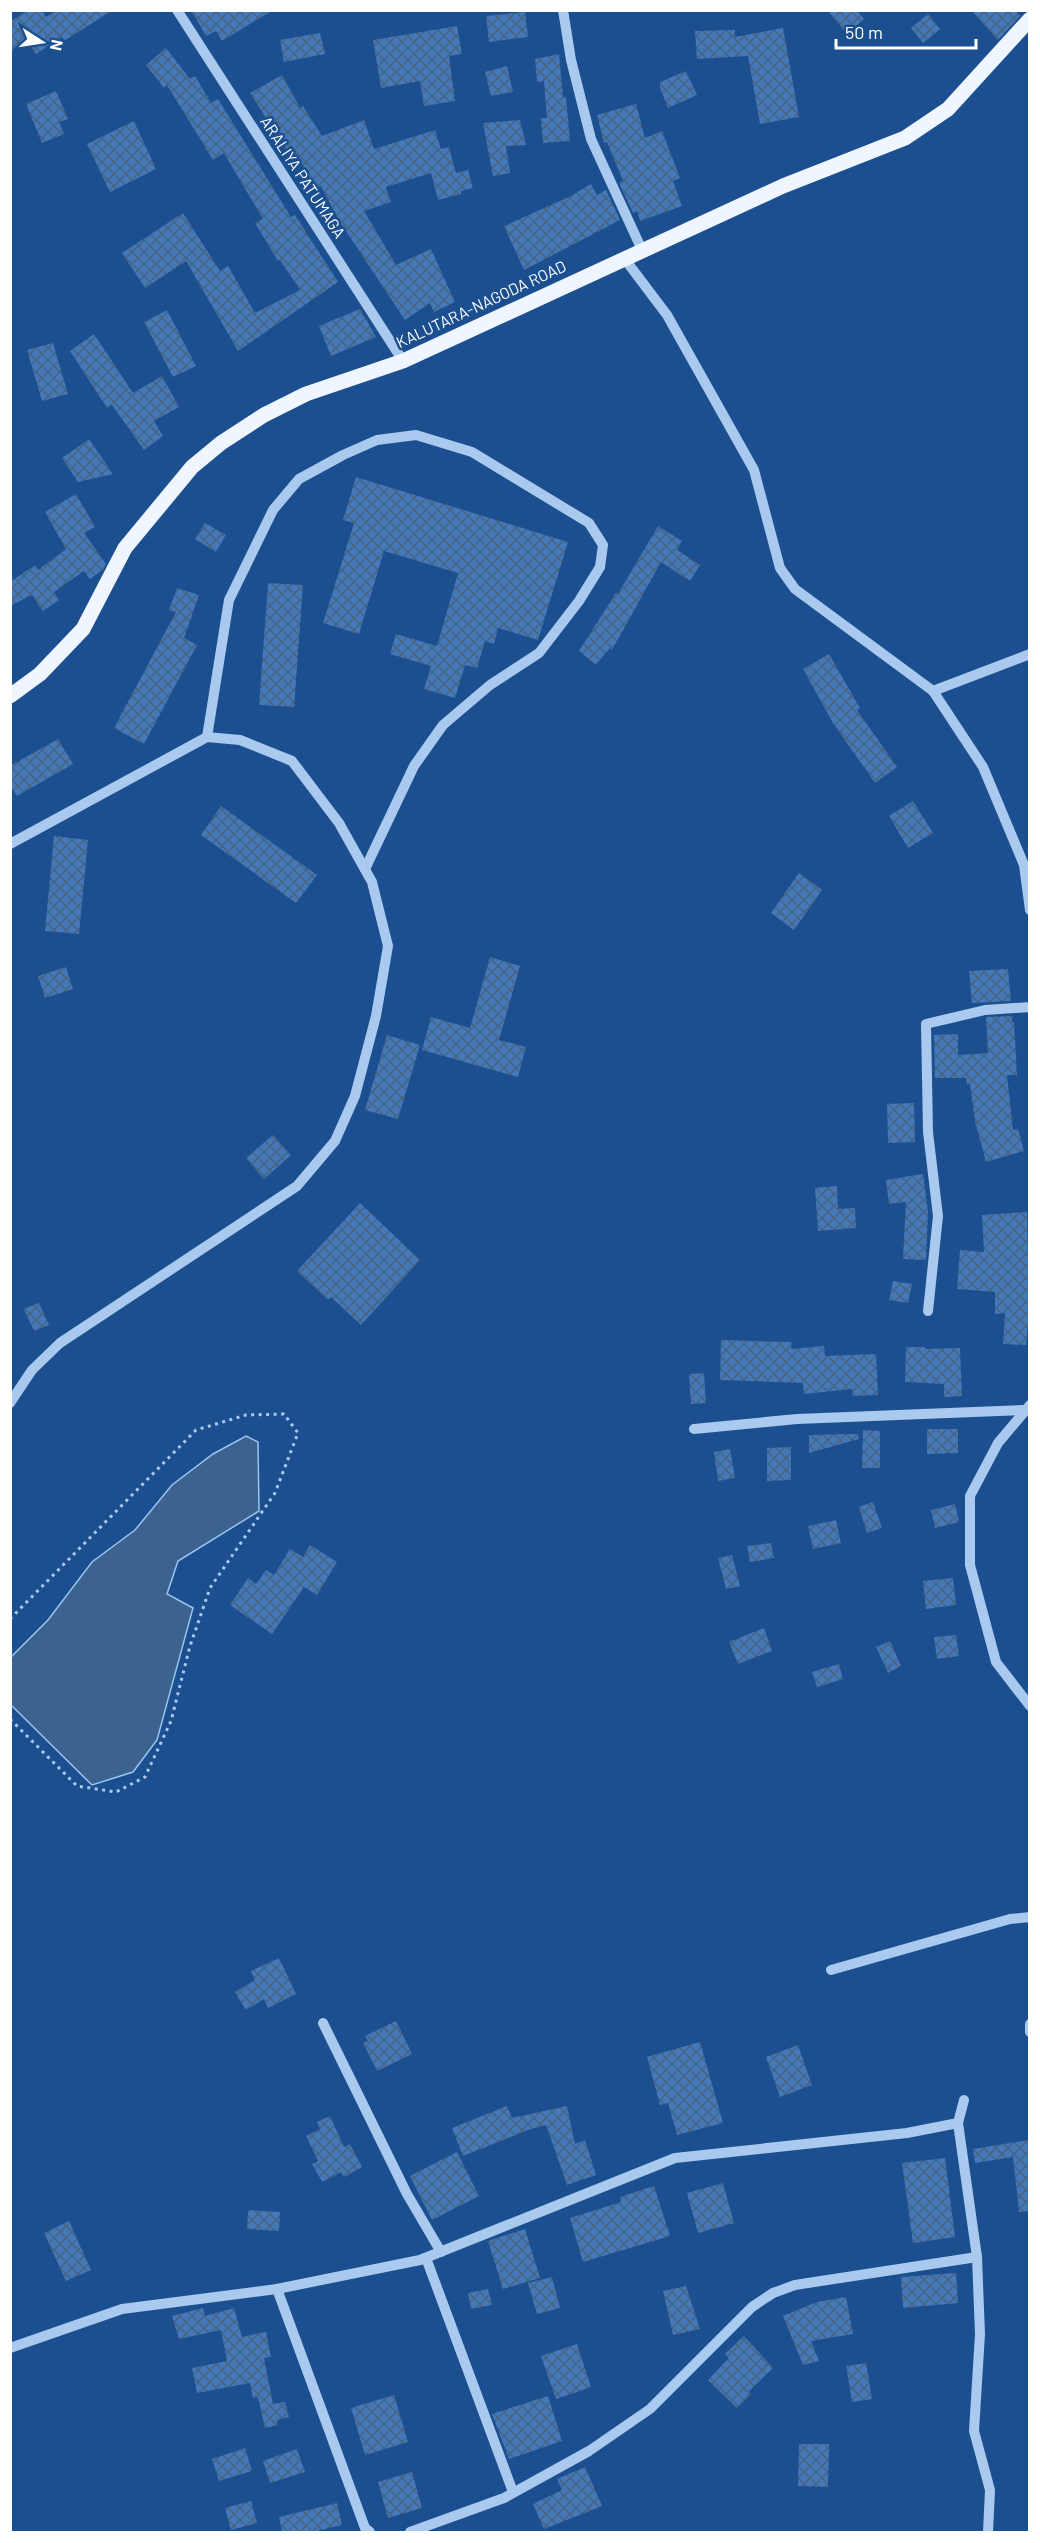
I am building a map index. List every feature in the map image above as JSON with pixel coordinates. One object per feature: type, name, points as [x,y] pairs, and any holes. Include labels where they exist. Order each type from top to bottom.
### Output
[{"type":"main road","name":"KALUTARA-NAGODA ROAD","points":[[10,696],[40,674],[83,629],[125,548],[192,467],[221,443],[264,415],[306,394],[404,361],[783,186],[905,138],[948,109],[1029,19]]},
{"type":"street","name":"ARALIYA PATUMAGA","points":[[177,10],[404,361]]},
{"type":"street","points":[[562,10],[571,60],[591,139],[642,250]]},
{"type":"street","points":[[624,258],[667,315],[754,470],[780,568],[795,589],[933,691],[983,767],[1024,865],[1029,910]]},
{"type":"street","points":[[207,736],[229,600],[273,510],[299,479],[377,440],[416,435],[472,452],[589,523],[603,545],[600,567],[579,601],[539,653],[490,686],[443,725],[414,766],[364,869]]},
{"type":"street","points":[[933,691],[1029,654]]},
{"type":"street","points":[[10,844],[207,736],[240,740],[292,761],[339,823],[372,882],[387,946],[376,1016],[355,1096],[335,1141],[297,1186],[60,1343],[32,1370],[10,1403]]},
{"type":"street","points":[[928,1311],[938,1216],[928,1132],[927,1024],[985,1010],[1029,1007]]},
{"type":"street","points":[[694,1429],[797,1419],[1027,1408]]},
{"type":"street","points":[[1027,1408],[999,1443],[970,1496],[970,1565],[996,1662],[1029,1706]]},
{"type":"street","points":[[831,1970],[1010,1918],[1029,1917]]},
{"type":"street","points":[[323,2023],[407,2194],[441,2252]]},
{"type":"street","points":[[1029,2024],[1029,2032]]},
{"type":"street","points":[[963,2100],[957,2123],[977,2257],[980,2334],[975,2431],[990,2490],[988,2532]]},
{"type":"street","points":[[10,2348],[122,2309],[277,2289],[426,2258],[675,2158],[907,2133],[957,2123]]},
{"type":"street","points":[[410,2532],[504,2498],[589,2451],[650,2409],[752,2307],[773,2293],[795,2286],[977,2257]]},
{"type":"street","points":[[426,2258],[513,2492]]},
{"type":"street","points":[[277,2289],[365,2528],[370,2532]]},
{"type":"path","points":[[10,1619],[196,1430],[246,1415],[284,1414],[298,1433],[275,1493],[210,1588],[190,1646],[171,1721],[145,1778],[116,1792],[77,1786],[10,1719]]},
{"type":"water","points":[[246,1436],[258,1442],[259,1511],[178,1561],[167,1594],[193,1608],[157,1740],[133,1772],[92,1785],[11,1705],[11,1657],[48,1620],[92,1562],[135,1530],[172,1485],[213,1454]]},
{"type":"building","points":[[28,10],[42,10],[46,17],[57,10],[113,10],[64,41],[62,37],[36,54],[28,42],[10,52],[10,22]]},
{"type":"building","points":[[191,10],[273,10],[222,41],[216,31],[206,36]]},
{"type":"building","points":[[827,10],[856,10],[864,19],[847,34]]},
{"type":"building","points":[[971,10],[1015,10],[1020,16],[998,40]]},
{"type":"building","points":[[525,12],[528,37],[489,42],[486,16]]},
{"type":"building","points":[[928,14],[940,29],[923,43],[911,28]]},
{"type":"building","points":[[457,26],[462,54],[449,56],[455,101],[424,106],[420,81],[381,88],[373,40]]},
{"type":"building","points":[[783,28],[799,117],[760,124],[748,56],[697,59],[695,31],[735,30],[735,37]]},
{"type":"building","points":[[320,33],[325,54],[284,62],[280,40]]},
{"type":"building","points":[[166,48],[190,79],[195,76],[211,103],[218,99],[291,217],[295,215],[338,282],[238,351],[186,261],[145,288],[122,253],[183,213],[220,271],[228,266],[255,313],[300,290],[280,260],[278,261],[255,223],[263,219],[224,153],[213,160],[167,85],[164,88],[146,65]]},
{"type":"building","points":[[559,54],[570,141],[543,143],[541,118],[547,118],[544,81],[537,82],[535,59]]},
{"type":"building","points":[[507,66],[513,92],[491,96],[485,72]]},
{"type":"building","points":[[686,71],[697,95],[668,108],[660,82]]},
{"type":"building","points":[[282,75],[300,108],[303,106],[322,136],[364,120],[374,149],[435,130],[441,149],[449,147],[456,173],[468,170],[473,188],[461,191],[461,194],[438,200],[431,173],[386,187],[391,202],[364,211],[396,265],[431,249],[455,302],[434,312],[430,303],[405,320],[338,219],[321,186],[316,189],[297,155],[292,159],[250,93]]},
{"type":"building","points":[[56,91],[68,119],[59,122],[64,134],[42,143],[26,104]]},
{"type":"building","points":[[636,104],[645,138],[662,131],[680,178],[673,181],[682,206],[640,221],[637,211],[633,213],[619,183],[623,181],[607,142],[604,143],[597,115]]},
{"type":"building","points":[[520,120],[526,145],[506,146],[510,173],[493,176],[483,123]]},
{"type":"building","points":[[134,121],[156,169],[110,192],[87,144]]},
{"type":"building","points":[[591,184],[597,195],[606,190],[620,220],[524,270],[504,226],[569,197]]},
{"type":"building","points":[[360,309],[376,337],[331,356],[319,326]]},
{"type":"building","points":[[167,310],[196,366],[173,377],[144,322]]},
{"type":"building","points":[[94,334],[133,393],[162,376],[179,407],[154,421],[163,436],[144,450],[112,405],[107,408],[70,351]]},
{"type":"building","points":[[53,343],[68,394],[42,401],[27,350]]},
{"type":"building","points":[[89,439],[113,474],[78,482],[62,458]]},
{"type":"building","points":[[356,477],[568,542],[538,640],[498,628],[494,644],[485,641],[477,668],[465,665],[455,698],[424,689],[431,666],[390,654],[396,634],[437,646],[458,573],[384,551],[359,634],[323,623],[354,523],[343,520]]},
{"type":"building","points":[[76,494],[95,527],[84,533],[106,564],[103,570],[90,579],[84,571],[54,592],[59,600],[43,611],[32,595],[10,606],[10,582],[35,565],[38,570],[66,549],[45,512]]},
{"type":"building","points":[[205,523],[226,535],[216,552],[195,539]]},
{"type":"building","points":[[658,526],[682,541],[677,550],[700,565],[690,581],[661,562],[612,650],[610,648],[596,665],[579,651],[616,593],[618,594]]},
{"type":"building","points":[[268,583],[303,585],[294,707],[259,705]]},
{"type":"building","points":[[177,588],[199,595],[184,638],[197,645],[144,744],[114,728],[176,612],[169,610]]},
{"type":"building","points":[[829,654],[860,708],[857,710],[897,767],[875,783],[833,723],[803,669]]},
{"type":"building","points":[[58,739],[73,764],[17,796],[10,785],[10,766]]},
{"type":"building","points":[[913,801],[933,833],[908,848],[889,816]]},
{"type":"building","points":[[221,806],[317,875],[296,903],[201,835]]},
{"type":"building","points":[[54,836],[88,840],[79,934],[45,931]]},
{"type":"building","points":[[799,873],[822,890],[794,930],[771,913]]},
{"type":"building","points":[[490,957],[520,966],[499,1040],[526,1047],[518,1077],[422,1050],[431,1017],[470,1028]]},
{"type":"building","points":[[66,967],[73,989],[45,998],[38,976]]},
{"type":"building","points":[[1008,969],[1011,1001],[972,1003],[969,971]]},
{"type":"building","points":[[1012,1016],[1017,1075],[1007,1075],[1013,1130],[1018,1129],[1024,1151],[986,1162],[975,1121],[970,1084],[967,1084],[966,1078],[935,1078],[934,1035],[958,1034],[958,1055],[988,1053],[986,1017]]},
{"type":"building","points":[[387,1035],[420,1045],[398,1119],[365,1110]]},
{"type":"building","points":[[914,1103],[915,1142],[888,1143],[887,1104]]},
{"type":"building","points":[[273,1135],[291,1155],[264,1179],[246,1158]]},
{"type":"building","points":[[923,1174],[928,1211],[926,1260],[903,1259],[906,1202],[889,1204],[886,1180]]},
{"type":"building","points":[[837,1186],[838,1209],[855,1208],[856,1228],[818,1231],[815,1188]]},
{"type":"building","points":[[360,1203],[420,1260],[361,1325],[331,1297],[328,1300],[297,1271]]},
{"type":"building","points":[[1027,1212],[1029,1310],[1026,1345],[1003,1344],[1005,1313],[995,1314],[995,1292],[957,1289],[960,1250],[984,1252],[982,1215]]},
{"type":"building","points":[[893,1281],[912,1284],[908,1303],[889,1300]]},
{"type":"building","points":[[39,1303],[49,1325],[34,1331],[24,1309]]},
{"type":"building","points":[[721,1340],[792,1342],[791,1349],[824,1346],[825,1356],[876,1354],[878,1395],[853,1396],[852,1389],[804,1394],[803,1383],[720,1380]]},
{"type":"building","points":[[906,1347],[960,1348],[962,1396],[944,1397],[944,1384],[905,1382]]},
{"type":"building","points":[[704,1373],[706,1403],[691,1404],[689,1374]]},
{"type":"building","points":[[927,1429],[958,1429],[958,1453],[927,1454]]},
{"type":"building","points":[[863,1430],[880,1431],[880,1468],[862,1468]]},
{"type":"building","points":[[858,1434],[859,1439],[809,1453],[809,1435]]},
{"type":"building","points":[[791,1447],[791,1480],[767,1481],[767,1448]]},
{"type":"building","points":[[730,1449],[735,1478],[718,1481],[714,1452]]},
{"type":"building","points":[[873,1502],[882,1528],[867,1533],[859,1507]]},
{"type":"building","points":[[955,1504],[959,1522],[935,1528],[931,1510]]},
{"type":"building","points":[[836,1520],[841,1543],[813,1549],[808,1526]]},
{"type":"building","points":[[771,1543],[774,1558],[750,1562],[747,1546]]},
{"type":"building","points":[[310,1545],[337,1562],[317,1595],[304,1587],[272,1634],[230,1605],[248,1578],[256,1584],[266,1570],[274,1575],[290,1549],[303,1557]]},
{"type":"building","points":[[732,1555],[740,1586],[726,1589],[718,1558]]},
{"type":"building","points":[[953,1578],[956,1605],[926,1609],[923,1581]]},
{"type":"building","points":[[764,1628],[772,1651],[738,1664],[729,1642]]},
{"type":"building","points":[[956,1635],[959,1656],[937,1659],[934,1637]]},
{"type":"building","points":[[890,1641],[901,1666],[888,1673],[876,1647]]},
{"type":"building","points":[[839,1664],[843,1679],[817,1687],[812,1672]]},
{"type":"building","points":[[279,1958],[296,1994],[268,2008],[264,1999],[246,2010],[235,1992],[255,1980],[251,1971]]},
{"type":"building","points":[[396,2021],[412,2054],[377,2071],[363,2043],[368,2041],[365,2036]]},
{"type":"building","points":[[700,2042],[723,2123],[677,2135],[668,2103],[660,2105],[647,2057]]},
{"type":"building","points":[[798,2045],[812,2085],[780,2097],[766,2057]]},
{"type":"building","points":[[507,2106],[512,2118],[567,2106],[575,2144],[585,2140],[596,2175],[567,2185],[546,2125],[463,2156],[452,2128]]},
{"type":"building","points":[[330,2116],[344,2147],[350,2144],[362,2167],[344,2177],[341,2172],[322,2182],[312,2164],[318,2161],[306,2136],[320,2129],[317,2122]]},
{"type":"building","points":[[1029,2140],[1029,2211],[1019,2212],[1013,2157],[975,2163],[973,2149]]},
{"type":"building","points":[[457,2152],[479,2196],[432,2220],[410,2176]]},
{"type":"building","points":[[945,2158],[955,2237],[913,2243],[902,2163]]},
{"type":"building","points":[[723,2183],[734,2223],[698,2233],[687,2193]]},
{"type":"building","points":[[654,2186],[670,2236],[583,2262],[570,2218],[621,2202],[620,2197]]},
{"type":"building","points":[[248,2210],[280,2212],[279,2231],[247,2229]]},
{"type":"building","points":[[69,2221],[91,2270],[66,2281],[44,2233]]},
{"type":"building","points":[[525,2229],[540,2278],[503,2289],[488,2241]]},
{"type":"building","points":[[956,2273],[958,2303],[903,2308],[901,2277]]},
{"type":"building","points":[[552,2277],[560,2308],[537,2314],[528,2283]]},
{"type":"building","points":[[686,2286],[700,2329],[673,2335],[663,2291]]},
{"type":"building","points":[[488,2289],[492,2305],[471,2309],[468,2293]]},
{"type":"building","points":[[846,2297],[853,2334],[811,2341],[819,2361],[803,2365],[783,2316],[817,2302]]},
{"type":"building","points":[[203,2308],[205,2316],[234,2308],[242,2337],[266,2332],[271,2357],[264,2358],[273,2404],[285,2402],[289,2417],[277,2420],[278,2425],[265,2428],[258,2397],[253,2398],[250,2383],[197,2393],[192,2368],[227,2361],[221,2330],[179,2339],[172,2316]]},
{"type":"building","points":[[744,2336],[773,2368],[749,2391],[751,2394],[737,2408],[708,2380],[729,2358],[725,2354]]},
{"type":"building","points":[[577,2344],[591,2387],[556,2399],[541,2356]]},
{"type":"building","points":[[866,2363],[872,2399],[852,2402],[846,2366]]},
{"type":"building","points":[[394,2395],[408,2442],[365,2455],[351,2408]]},
{"type":"building","points":[[548,2396],[562,2441],[509,2459],[492,2414]]},
{"type":"building","points":[[799,2444],[829,2444],[828,2487],[798,2486]]},
{"type":"building","points":[[245,2448],[252,2471],[219,2481],[212,2459]]},
{"type":"building","points":[[297,2449],[305,2472],[270,2483],[263,2461]]},
{"type":"building","points":[[585,2467],[602,2506],[544,2529],[533,2504],[562,2490],[557,2479]]},
{"type":"building","points":[[412,2472],[422,2508],[388,2518],[378,2482]]},
{"type":"building","points":[[251,2501],[257,2523],[231,2530],[225,2508]]},
{"type":"building","points":[[337,2503],[342,2525],[312,2532],[282,2532],[279,2517]]}]
